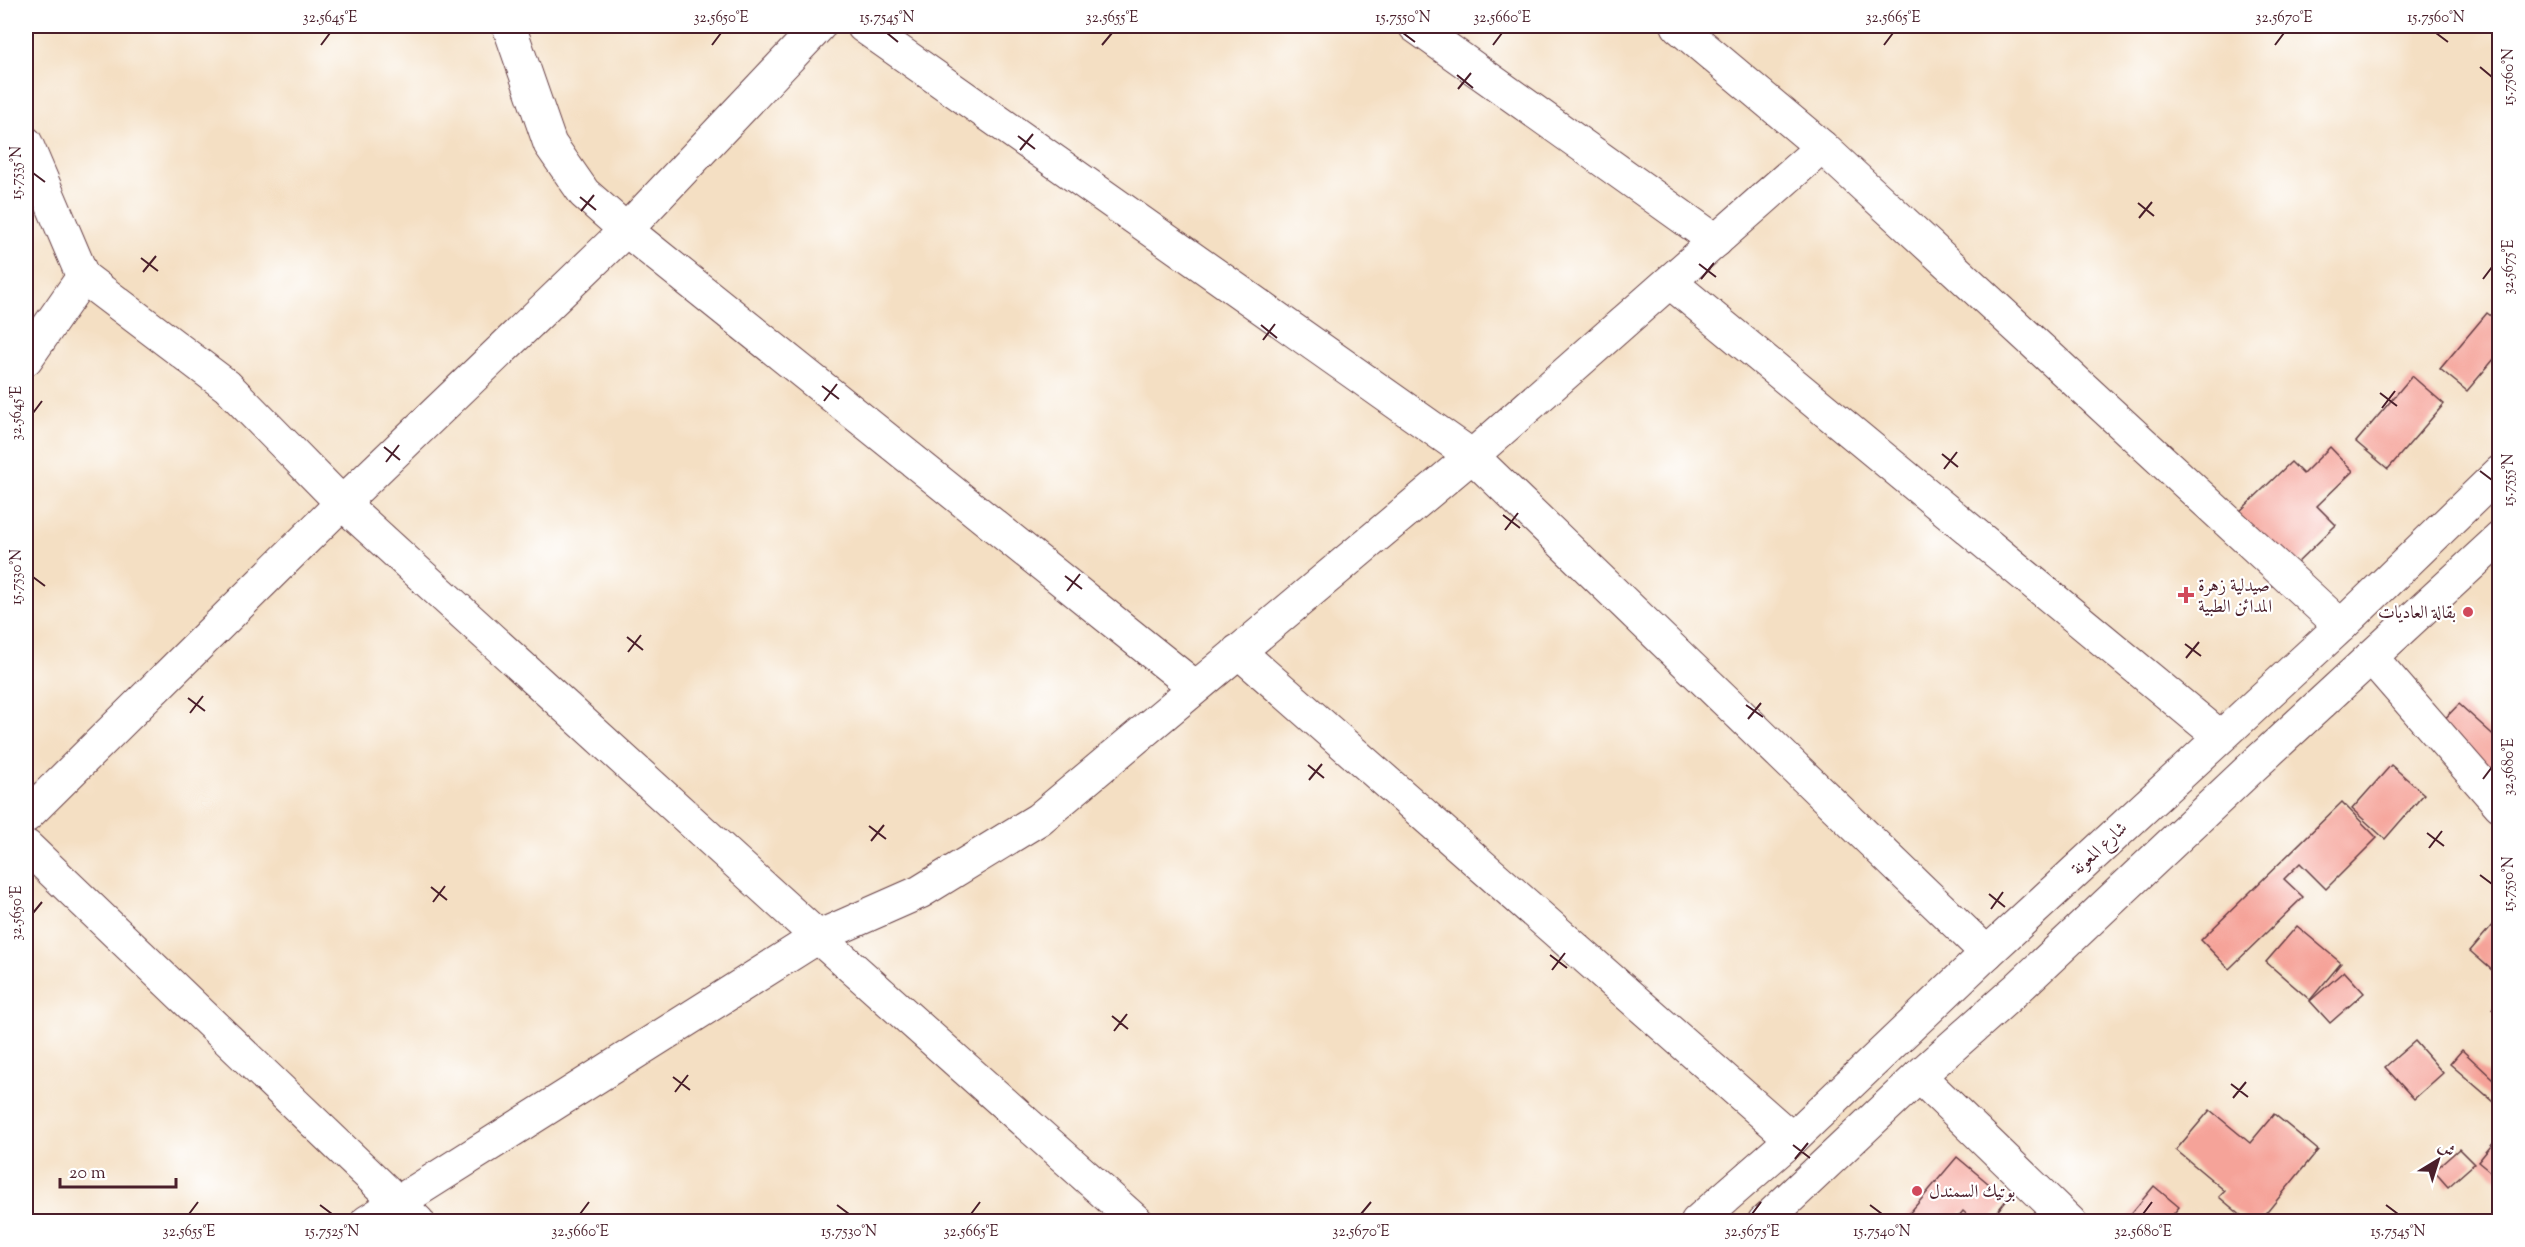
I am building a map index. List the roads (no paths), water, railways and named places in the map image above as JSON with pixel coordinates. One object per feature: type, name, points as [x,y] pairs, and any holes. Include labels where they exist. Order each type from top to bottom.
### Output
[{"type":"main road","points":[[509,26],[550,144],[584,193],[626,230],[1195,687]]},
{"type":"main road","points":[[26,816],[342,503],[626,230],[819,26]]},
{"type":"main road","points":[[863,26],[1472,456],[1987,953]]},
{"type":"main road","points":[[1415,26],[1716,241]]},
{"type":"main road","points":[[1678,26],[1822,147],[2342,626]]},
{"type":"main road","points":[[26,143],[83,277],[227,386],[342,503],[818,937],[1137,1221]]},
{"type":"main road","points":[[367,1221],[408,1211],[818,937],[920,892],[1039,819],[1472,456],[1822,147]]},
{"type":"main road","points":[[26,359],[83,277]]},
{"type":"main road","points":[[1670,282],[2219,736]]},
{"type":"main road","name":"شارع المعونة","points":[[1697,1221],[1792,1139],[2219,736],[2342,626],[2499,472]]},
{"type":"main road","points":[[1764,1221],[1919,1076],[2018,988],[2499,538]]},
{"type":"main road","points":[[1238,651],[1792,1139]]},
{"type":"main road","points":[[2371,657],[2499,805]]},
{"type":"main road","points":[[26,846],[408,1211]]},
{"type":"main road","points":[[1919,1076],[2070,1221]]},
{"type":"place","name":"صيدلية زهرة المدائن الطبية","points":[[2186,595]]},
{"type":"place","name":"بقالة العاديات","points":[[2468,612]]},
{"type":"place","name":"بوتيك السمندل","points":[[1917,1191]]}]
